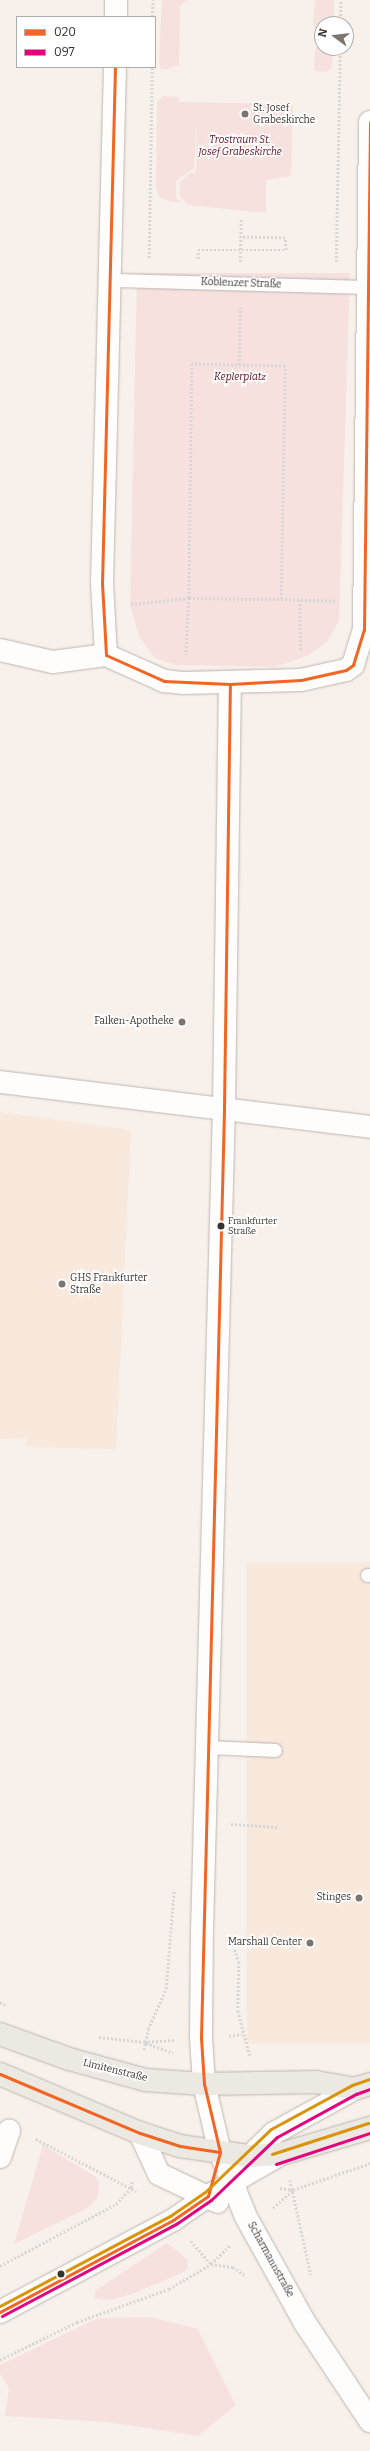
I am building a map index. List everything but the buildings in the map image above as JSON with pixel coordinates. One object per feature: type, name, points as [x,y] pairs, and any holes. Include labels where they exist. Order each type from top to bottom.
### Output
[{"type":"main road","name":"Limitenstraße","points":[[0,2034],[69,2059],[146,2080],[204,2084],[316,2082],[362,2087]]},
{"type":"main road","points":[[0,2074],[140,2133],[180,2146],[220,2152],[250,2156],[281,2154],[370,2128]]},
{"type":"street","points":[[116,0],[116,16]]},
{"type":"street","points":[[106,655],[102,592],[112,280],[115,68]]},
{"type":"street","points":[[0,650],[53,662],[106,655],[164,681],[184,683],[230,684],[302,680],[362,668],[364,630],[370,122]]},
{"type":"street","name":"Scharmannstraße","points":[[230,684],[224,1107],[201,2038],[204,2084],[220,2152],[246,2217],[305,2323],[370,2421]]},
{"type":"street","points":[[0,1082],[224,1107],[370,1127]]},
{"type":"street","points":[[230,2180],[250,2156],[274,2133],[362,2087]]},
{"type":"street","points":[[0,2157],[9,2131]]},
{"type":"street","points":[[140,2133],[159,2174],[208,2196],[246,2217]]},
{"type":"street","points":[[208,2196],[220,2152]]},
{"type":"street","points":[[0,2312],[173,2220],[230,2180],[281,2154]]},
{"type":"lane","name":"Koblenzer Straße","points":[[112,280],[369,287]]},
{"type":"lane","points":[[208,1747],[275,1750]]},
{"type":"path","points":[[152,16],[153,0]]},
{"type":"path","points":[[340,16],[341,0]]},
{"type":"path","points":[[336,287],[340,56]]},
{"type":"path","points":[[149,282],[152,68]]},
{"type":"path","points":[[239,365],[241,218]]},
{"type":"path","points":[[205,263],[198,263],[198,250],[286,250],[285,238],[241,237]]},
{"type":"path","points":[[233,264],[240,264]]},
{"type":"path","points":[[184,683],[189,598],[192,364],[285,366],[281,599]]},
{"type":"path","points":[[104,607],[189,598],[364,602]]},
{"type":"path","points":[[300,600],[302,680]]},
{"type":"path","points":[[243,1825],[277,1827]]},
{"type":"path","points":[[144,2042],[166,1989],[174,1883]]},
{"type":"path","points":[[229,1934],[239,1962],[238,2011],[242,2034]]},
{"type":"path","points":[[0,2266],[116,2204],[131,2188],[32,2137]]},
{"type":"path","points":[[311,2282],[293,2190],[370,2163]]},
{"type":"path","points":[[0,2360],[77,2322],[169,2289],[211,2264]]},
{"type":"shaded area","name":"GHS Frankfurter Straße","points":[[0,1112],[131,1130],[116,1449],[26,1447],[27,1438],[0,1439]]},
{"type":"shaded area","points":[[247,1562],[370,1562],[370,2043],[247,2043]]},
{"type":"green space","points":[[162,0],[187,0],[180,6],[179,65],[167,69],[161,69],[159,63]]},
{"type":"green space","points":[[315,0],[334,0],[334,16],[314,16],[314,25],[313,23]]},
{"type":"green space","points":[[315,56],[333,56],[332,68],[327,72],[314,71]]},
{"type":"green space","name":"Trostraum St. Josef Grabeskirche","points":[[163,96],[178,97],[180,102],[293,104],[291,176],[266,180],[266,213],[188,205],[180,197],[180,182],[190,173],[196,173],[197,118],[194,168],[176,181],[176,198],[182,202],[171,202],[159,197],[156,185],[157,103]]},
{"type":"green space","name":"Keplerplatz","points":[[137,273],[350,273],[339,621],[327,642],[307,656],[275,667],[175,665],[155,658],[139,636],[130,605]]},
{"type":"green space","points":[[43,2145],[96,2177],[99,2183],[98,2197],[88,2208],[14,2244]]},
{"type":"green space","points":[[167,2243],[188,2260],[188,2268],[184,2272],[132,2294],[110,2300],[95,2299],[95,2291]]},
{"type":"green space","points":[[149,2317],[198,2329],[236,2405],[198,2436],[107,2422],[5,2416],[9,2388],[0,2374],[0,2365],[98,2318]]},
{"type":"transit line","name":"020","points":[[115,68],[102,583],[106,655],[164,681],[230,684],[301,680],[346,670],[353,665],[364,630],[370,122]]},
{"type":"transit line","name":"020","points":[[0,2312],[173,2220],[208,2196],[220,2152],[204,2084],[201,2038],[224,1107],[230,684]]},
{"type":"transit line","name":"020","points":[[0,2074],[140,2133],[180,2146],[220,2152]]},
{"type":"transit line","points":[[0,2306],[170,2216],[205,2192],[271,2129],[352,2085],[369,2079]]},
{"type":"transit line","name":"097","points":[[2,2316],[176,2224],[211,2200],[277,2137],[356,2094],[370,2089]]},
{"type":"transit line","points":[[272,2154],[368,2123]]},
{"type":"transit line","name":"097","points":[[276,2164],[370,2133]]},
{"type":"place","name":"St. Josef Grabeskirche","points":[[245,114]]},
{"type":"place","name":"Falken-Apotheke","points":[[182,1022]]},
{"type":"place","name":"Frankfurter Straße","points":[[221,1226]]},
{"type":"place","name":"GHS Frankfurter Straße","points":[[62,1284]]},
{"type":"place","name":"Stinges","points":[[359,1898]]},
{"type":"place","name":"Marshall Center","points":[[310,1943]]}]
